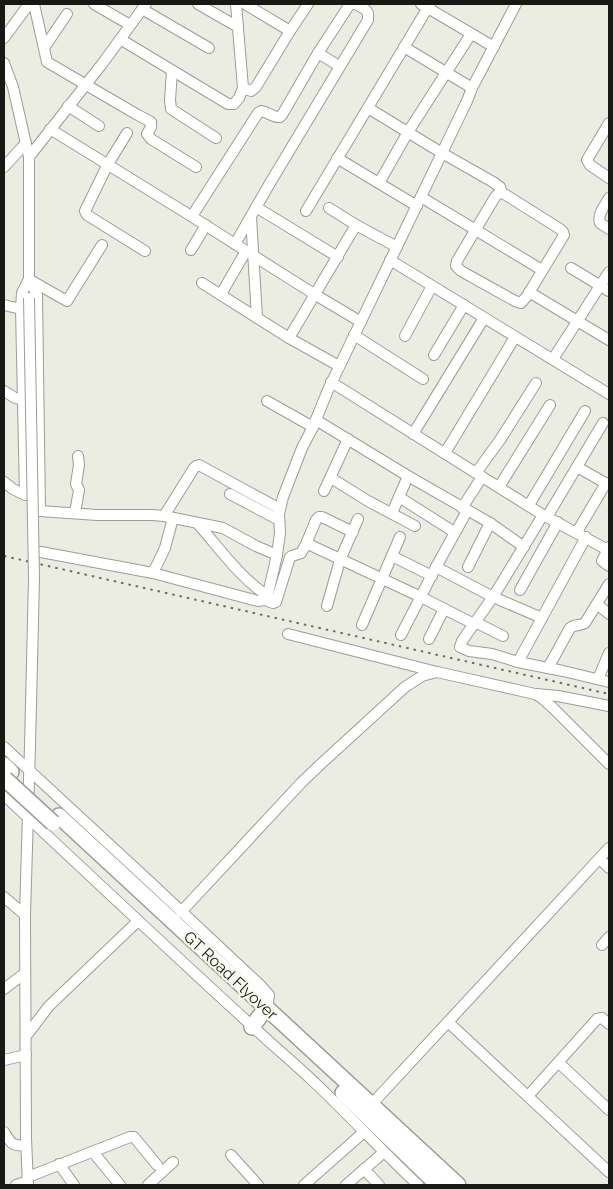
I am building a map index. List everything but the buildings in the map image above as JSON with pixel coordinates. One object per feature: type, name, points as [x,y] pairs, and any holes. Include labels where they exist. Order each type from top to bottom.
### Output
[{"type":"highway","name":"GT Road Flyover","points":[[6,773],[438,1185]]},
{"type":"highway","name":"GT Road Flyover","points":[[260,1017],[371,1105],[458,1185]]},
{"type":"street","points":[[4,38],[29,4]]},
{"type":"street","points":[[34,4],[47,62],[148,120],[151,124],[147,134],[148,137],[196,167]]},
{"type":"street","points":[[94,4],[130,26]]},
{"type":"street","points":[[198,4],[238,27]]},
{"type":"street","points":[[120,39],[228,104],[234,104],[237,102],[243,88],[236,4]]},
{"type":"street","points":[[245,4],[290,31]]},
{"type":"street","points":[[243,88],[251,90],[256,87],[308,4]]},
{"type":"street","points":[[192,216],[258,113],[261,111],[276,118],[280,117],[318,53],[351,4]]},
{"type":"street","points":[[235,244],[368,20],[366,6],[355,4]]},
{"type":"street","points":[[267,598],[277,555],[280,533],[280,509],[302,448],[339,366],[472,88],[516,4]]},
{"type":"street","points":[[306,211],[404,47],[426,5],[494,47]]},
{"type":"street","points":[[29,157],[144,6],[209,48]]},
{"type":"street","points":[[44,48],[67,14]]},
{"type":"street","points":[[380,184],[408,132],[471,34]]},
{"type":"street","points":[[404,47],[472,88]]},
{"type":"street","points":[[318,53],[339,66]]},
{"type":"street","points":[[4,64],[13,87],[29,157],[29,298],[34,555],[25,915],[26,1145],[28,1181]]},
{"type":"street","points":[[172,71],[171,109],[216,138]]},
{"type":"street","points":[[68,106],[99,126]]},
{"type":"street","points":[[368,108],[499,186],[502,193],[563,232],[562,239],[521,303],[458,269],[456,266],[474,230],[494,197],[502,193]]},
{"type":"street","points":[[609,123],[587,160],[590,165],[609,178]]},
{"type":"street","points":[[50,129],[361,322]]},
{"type":"street","points":[[126,133],[85,208],[86,213],[145,251]]},
{"type":"street","points":[[4,167],[26,143]]},
{"type":"street","points":[[337,158],[380,184],[474,230],[542,270]]},
{"type":"street","points":[[609,198],[602,210],[599,221],[609,230]]},
{"type":"street","points":[[328,208],[397,247]]},
{"type":"street","points":[[253,212],[250,253],[257,318]]},
{"type":"street","points":[[253,212],[338,256]]},
{"type":"street","points":[[191,250],[206,225]]},
{"type":"street","points":[[289,338],[356,225]]},
{"type":"street","points":[[29,279],[67,302],[102,245]]},
{"type":"street","points":[[220,294],[250,253]]},
{"type":"street","points":[[390,260],[609,394]]},
{"type":"street","points":[[570,268],[605,288]]},
{"type":"street","points":[[553,360],[577,320],[605,288],[609,272]]},
{"type":"street","points":[[5,485],[25,495],[21,309],[22,293],[29,279]]},
{"type":"street","points":[[29,279],[37,295],[40,511],[169,517],[223,528],[277,555]]},
{"type":"street","points":[[202,283],[289,338],[339,366]]},
{"type":"street","points":[[405,336],[432,286]]},
{"type":"street","points":[[529,292],[609,340]]},
{"type":"street","points":[[4,305],[21,309]]},
{"type":"street","points":[[434,355],[464,305]]},
{"type":"street","points":[[413,434],[484,318]]},
{"type":"street","points":[[354,335],[423,379]]},
{"type":"street","points":[[445,454],[516,337]]},
{"type":"street","points":[[332,382],[545,516],[608,548],[602,561],[609,566]]},
{"type":"street","points":[[402,635],[454,532],[479,475],[536,384]]},
{"type":"street","points":[[4,391],[16,398],[22,399]]},
{"type":"street","points":[[267,401],[348,439],[490,523],[524,547]]},
{"type":"street","points":[[499,486],[550,406]]},
{"type":"street","points":[[529,505],[585,411]]},
{"type":"street","points":[[602,424],[577,467],[493,597],[460,644],[460,648],[609,682]]},
{"type":"street","points":[[324,491],[348,439]]},
{"type":"street","points":[[75,514],[80,490],[76,484],[79,465],[78,456]]},
{"type":"street","points":[[153,573],[165,548],[169,517],[194,468],[199,465],[280,509]]},
{"type":"street","points":[[518,662],[542,618],[581,534],[608,484],[577,467]]},
{"type":"street","points":[[392,513],[408,476]]},
{"type":"street","points":[[331,478],[415,526]]},
{"type":"street","points":[[230,494],[279,520]]},
{"type":"street","points":[[399,497],[454,532]]},
{"type":"street","points":[[198,524],[247,579],[273,603],[276,602],[290,557],[301,554],[319,517],[353,532]]},
{"type":"street","points":[[327,606],[340,560],[358,519]]},
{"type":"street","points":[[520,590],[558,522]]},
{"type":"street","points":[[468,567],[490,523]]},
{"type":"street","points":[[362,625],[400,537]]},
{"type":"street","points":[[306,544],[503,636]]},
{"type":"street","points":[[41,552],[153,573],[258,601],[267,598]]},
{"type":"street","points":[[392,556],[542,618]]},
{"type":"street","points":[[548,668],[570,628],[585,623],[609,584]]},
{"type":"street","points":[[597,604],[609,614]]},
{"type":"street","points":[[429,639],[444,609]]},
{"type":"street","points":[[288,634],[437,672],[535,694],[558,696],[609,706]]},
{"type":"street","points":[[598,679],[609,652]]},
{"type":"street","points":[[181,912],[301,783],[323,762],[405,687],[422,676],[437,672]]},
{"type":"street","points":[[535,694],[554,709],[609,764]]},
{"type":"street","points":[[4,747],[261,986],[269,996],[260,1017]]},
{"type":"street","points":[[4,795],[138,921],[260,1017],[314,1081],[383,1153],[418,1185]]},
{"type":"street","points":[[371,1105],[609,848]]},
{"type":"street","points":[[600,858],[609,868]]},
{"type":"street","points":[[4,897],[25,915]]},
{"type":"street","points":[[26,1036],[49,1006],[138,921]]},
{"type":"street","points":[[602,945],[609,937]]},
{"type":"street","points":[[4,988],[25,973]]},
{"type":"street","points":[[528,1096],[598,1019],[602,1018],[609,1024]]},
{"type":"street","points":[[448,1022],[609,1172]]},
{"type":"street","points":[[4,1060],[26,1055]]},
{"type":"street","points":[[559,1063],[609,1110]]},
{"type":"street","points":[[4,1132],[14,1146],[26,1145]]},
{"type":"street","points":[[304,1185],[364,1132]]},
{"type":"street","points":[[16,1185],[28,1181],[59,1164],[132,1137],[156,1165]]},
{"type":"street","points":[[93,1152],[120,1185]]},
{"type":"street","points":[[346,1185],[383,1153]]},
{"type":"street","points":[[231,1156],[258,1185]]},
{"type":"street","points":[[148,1185],[173,1162]]},
{"type":"street","points":[[59,1164],[74,1185]]},
{"type":"street","points":[[364,1169],[379,1185]]},
{"type":"railway","points":[[4,556],[609,694]]}]
